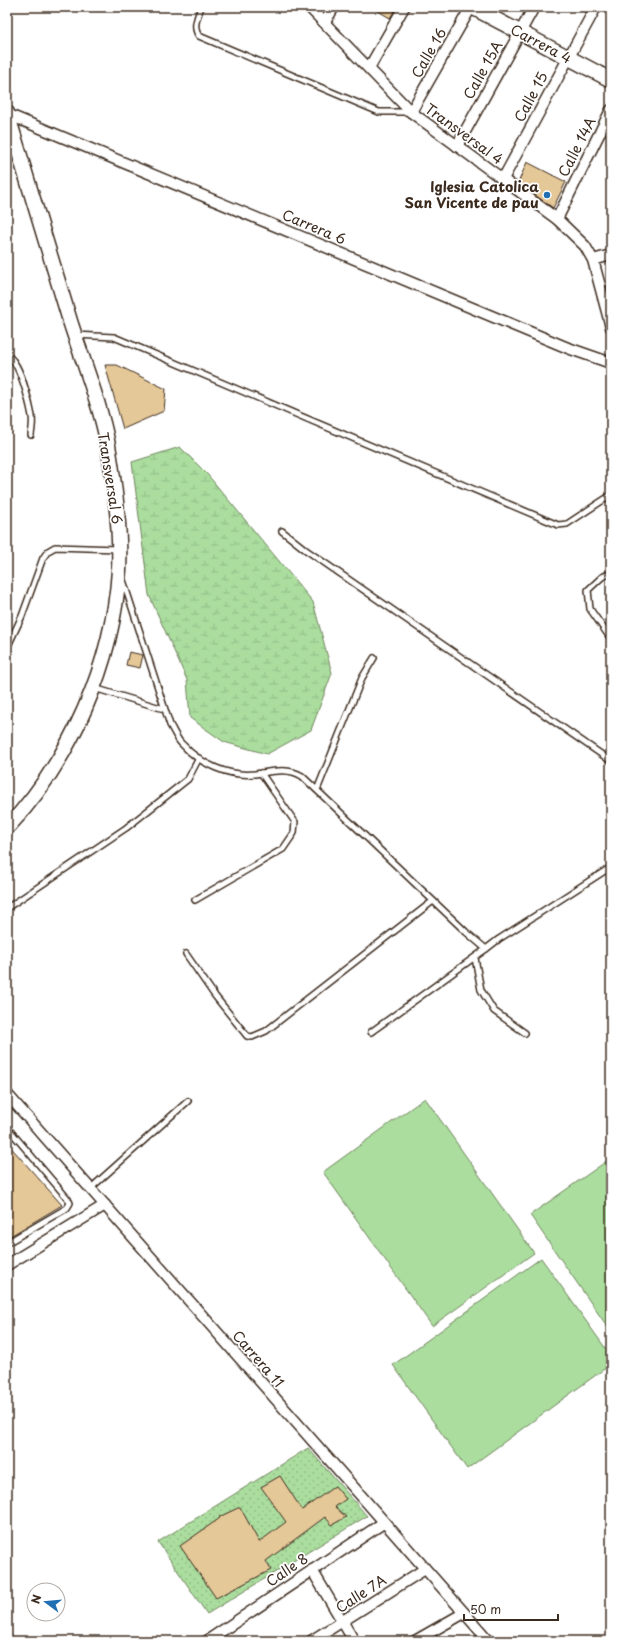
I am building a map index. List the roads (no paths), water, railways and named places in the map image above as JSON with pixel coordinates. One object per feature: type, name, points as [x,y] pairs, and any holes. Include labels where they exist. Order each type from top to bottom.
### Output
[{"type":"street","name":"Transversal 4","points":[[309,7],[326,22],[411,112],[556,219],[585,246],[593,260],[611,327]]},
{"type":"street","points":[[326,22],[334,7]]},
{"type":"street","points":[[369,68],[404,7]]},
{"type":"street","name":"Calle 16","points":[[411,112],[471,7]]},
{"type":"street","name":"Carrera 4","points":[[471,7],[611,80]]},
{"type":"street","name":"Calle 15A","points":[[457,146],[534,7]]},
{"type":"street","name":"Calle 15","points":[[503,180],[596,7]]},
{"type":"street","name":"Calle 14A","points":[[556,219],[611,110]]},
{"type":"street","name":"Transversal 6","points":[[7,114],[99,412],[107,444],[115,490],[119,549],[119,570],[113,615],[93,688],[70,740],[60,758],[28,804],[7,828]]},
{"type":"street","name":"Carrera 6","points":[[7,114],[568,348],[611,363]]},
{"type":"street","points":[[593,260],[611,255]]},
{"type":"street","name":"Carrera 11","points":[[7,1094],[91,1188],[383,1523],[489,1641]]},
{"type":"street","points":[[7,1265],[105,1205]]},
{"type":"street","name":"Calle 8","points":[[207,1641],[383,1523]]},
{"type":"street","name":"Calle 7A","points":[[311,1641],[425,1569]]},
{"type":"street","points":[[312,1570],[344,1621],[354,1641]]},
{"type":"street","points":[[415,1641],[464,1613]]},
{"type":"lane","points":[[201,7],[195,25],[199,36],[379,112],[411,112]]},
{"type":"lane","points":[[74,335],[114,337],[558,525],[567,524],[611,495]]},
{"type":"lane","points":[[7,355],[12,358],[24,386],[32,418],[31,435]]},
{"type":"lane","points":[[282,531],[306,550],[611,761]]},
{"type":"lane","points":[[7,648],[22,616],[43,558],[48,551],[55,547],[119,549]]},
{"type":"lane","points":[[119,570],[164,709],[170,725],[182,745],[199,758],[224,771],[239,774],[261,774],[282,770],[294,771],[302,776],[486,949]]},
{"type":"lane","points":[[611,573],[602,577],[588,590],[590,609],[611,639]]},
{"type":"lane","points":[[317,790],[362,678],[374,658]]},
{"type":"lane","points":[[93,688],[164,709]]},
{"type":"lane","points":[[7,908],[132,823],[188,779],[199,758]]},
{"type":"lane","points":[[195,900],[283,849],[294,834],[295,822],[261,774]]},
{"type":"lane","points":[[371,1032],[475,958],[499,939],[611,867]]},
{"type":"lane","points":[[186,954],[224,1008],[247,1036],[252,1037],[266,1031],[433,900]]},
{"type":"lane","points":[[475,958],[481,990],[494,1011],[525,1033]]},
{"type":"lane","points":[[91,1188],[188,1101]]},
{"type":"lane","points":[[7,1127],[68,1199],[70,1204],[67,1208],[7,1243]]},
{"type":"place","name":"Iglesia Catolica San Vicente de pau","points":[[547,195]]}]
